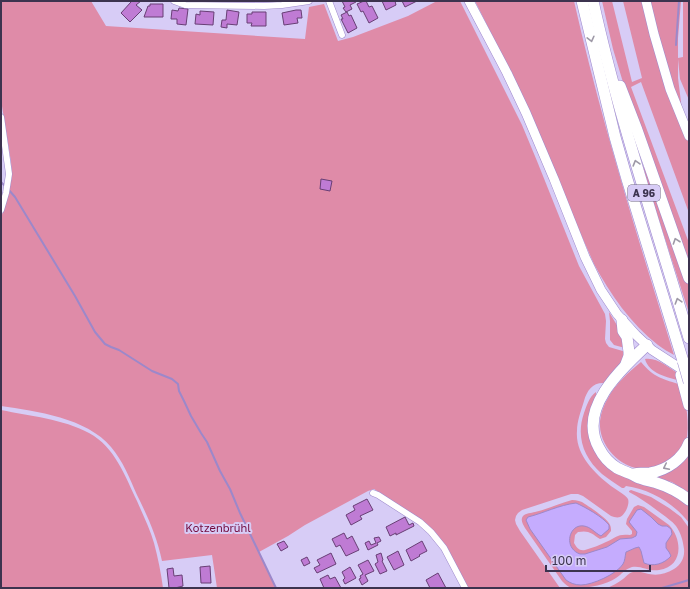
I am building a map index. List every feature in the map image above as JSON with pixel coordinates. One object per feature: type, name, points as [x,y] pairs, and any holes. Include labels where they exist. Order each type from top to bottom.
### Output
[{"type":"highway","name":"A 96","points":[[582,1],[591,42],[621,156],[689,382]]},
{"type":"highway","name":"A 96","points":[[593,1],[603,47],[643,189],[689,338]]},
{"type":"highway","name":"A 96","points":[[603,47],[626,100],[689,278]]},
{"type":"highway","points":[[622,320],[623,331],[627,337],[630,352],[625,367]]},
{"type":"highway","points":[[647,345],[625,367],[604,392],[599,401],[595,410],[593,422],[596,443],[602,454],[617,468],[639,478],[678,491],[689,500]]},
{"type":"highway","points":[[682,356],[681,375],[688,400]]},
{"type":"highway","points":[[633,474],[651,472],[670,466],[683,454],[689,443]]},
{"type":"street","points":[[174,1],[185,5],[264,6],[309,1]]},
{"type":"street","points":[[329,1],[342,35]]},
{"type":"street","points":[[469,1],[507,73],[526,113],[577,239],[601,290],[622,320],[647,345],[657,354],[689,374]]},
{"type":"street","points":[[646,1],[670,89],[689,136]]},
{"type":"street","points":[[1,117],[8,168],[8,183],[1,210]]},
{"type":"street","points":[[373,493],[415,518],[431,532],[444,548],[465,588]]},
{"type":"green space","name":"Kotzenbrühl","points":[[1,1],[91,1],[106,26],[305,39],[309,7],[324,4],[338,41],[353,37],[408,16],[437,1],[460,1],[522,125],[579,266],[605,314],[606,343],[609,347],[626,352],[605,383],[594,385],[589,390],[585,397],[579,416],[577,431],[577,439],[582,455],[592,469],[611,486],[627,497],[628,506],[625,512],[620,517],[611,516],[583,496],[571,494],[522,510],[516,516],[516,524],[520,531],[560,588],[467,588],[444,544],[435,532],[422,520],[374,489],[305,525],[259,552],[276,588],[217,588],[212,555],[162,561],[152,527],[126,470],[115,452],[101,437],[89,429],[60,418],[30,410],[1,406],[1,218],[12,176],[1,100]]},
{"type":"green space","points":[[475,1],[574,1],[608,135],[674,355],[658,345],[639,328],[622,308],[600,275],[501,53]]},
{"type":"green space","points":[[602,1],[612,1],[632,82],[642,78],[623,1],[642,1],[674,108],[689,142],[689,213],[641,82],[631,87],[689,243],[689,263],[622,79],[613,49]]},
{"type":"green space","points":[[649,1],[681,1],[678,58],[683,57],[683,1],[689,1],[689,100],[680,79],[678,59],[678,78],[682,110],[676,94]]},
{"type":"green space","points":[[643,166],[655,187],[689,285],[689,313],[649,189]]},
{"type":"green space","points":[[609,312],[621,332],[625,348],[614,345],[610,340]]},
{"type":"green space","points":[[645,359],[658,361],[667,366],[679,374],[680,381],[660,374],[650,368]]},
{"type":"green space","points":[[641,362],[650,372],[655,375],[682,385],[688,421],[686,442],[673,459],[666,464],[645,469],[627,465],[612,454],[603,439],[600,430],[602,412],[611,393],[623,378]]},
{"type":"green space","points":[[596,392],[599,457],[661,487],[689,504],[689,523],[677,510],[661,498],[644,490],[626,486],[622,488],[602,474],[590,461],[583,446],[581,430],[587,404]]},
{"type":"green space","points":[[1,410],[46,418],[68,424],[89,433],[106,446],[123,472],[148,527],[157,554],[163,588],[1,588]]},
{"type":"green space","points":[[689,452],[689,493],[672,482],[648,476]]},
{"type":"green space","points":[[631,490],[651,497],[669,508],[681,517],[689,528],[689,588],[607,588],[633,572],[656,575],[670,571],[679,565],[684,555],[682,540],[676,526],[650,505],[629,492]]},
{"type":"green space","points":[[572,500],[582,502],[595,511],[609,523],[611,528],[611,531],[606,537],[600,539],[587,532],[578,532],[575,535],[574,543],[580,550],[585,550],[604,543],[619,535],[632,534],[632,531],[626,524],[627,519],[634,507],[638,505],[644,507],[669,525],[674,531],[677,538],[678,552],[673,564],[667,568],[659,570],[632,567],[601,585],[583,588],[569,587],[562,581],[525,528],[522,519],[523,516],[527,514]]},
{"type":"shaded area","points":[[576,503],[598,516],[609,525],[609,529],[601,536],[584,526],[576,527],[571,533],[570,544],[578,553],[585,554],[607,547],[620,539],[632,538],[636,536],[637,532],[629,522],[637,510],[641,509],[658,524],[667,526],[671,529],[672,534],[666,543],[666,548],[671,556],[662,563],[651,565],[644,563],[639,547],[635,548],[626,552],[624,563],[620,568],[604,578],[586,585],[577,585],[569,582],[566,580],[530,529],[526,520],[528,517],[564,505]]},
{"type":"building","points":[[131,1],[141,1],[136,5],[142,10],[130,22],[121,13]]},
{"type":"building","points":[[342,1],[356,2],[350,5],[352,9],[346,12],[343,8],[345,7]]},
{"type":"building","points":[[366,1],[369,7],[372,6],[378,18],[369,23],[363,11],[361,12],[357,4]]},
{"type":"building","points":[[382,1],[395,1],[396,5],[386,10]]},
{"type":"building","points":[[402,1],[417,1],[405,7]]},
{"type":"building","points":[[150,4],[163,4],[163,17],[144,17]]},
{"type":"building","points":[[179,8],[188,9],[186,25],[177,24],[177,19],[171,19],[172,10],[178,11]]},
{"type":"building","points":[[227,10],[239,12],[237,25],[227,24],[227,28],[221,27],[222,20],[226,20]]},
{"type":"building","points":[[301,10],[302,18],[297,18],[298,23],[284,25],[282,13]]},
{"type":"building","points":[[200,11],[214,12],[213,25],[195,24],[196,14],[200,15]]},
{"type":"building","points":[[252,12],[266,12],[266,26],[251,26],[252,23],[247,23],[247,14],[252,14]]},
{"type":"building","points":[[347,12],[349,16],[351,15],[357,28],[348,33],[341,19],[343,19],[341,15]]},
{"type":"building","points":[[321,179],[332,181],[330,191],[320,189]]},
{"type":"building","points":[[367,499],[373,510],[360,516],[362,519],[351,525],[346,515],[355,510],[353,506]]},
{"type":"building","points":[[405,517],[409,525],[413,523],[414,526],[396,535],[396,533],[390,536],[386,527]]},
{"type":"building","points":[[344,533],[347,539],[352,536],[359,550],[346,556],[340,545],[336,547],[332,539]]},
{"type":"building","points":[[379,537],[381,541],[377,543],[378,545],[368,550],[365,543],[369,541],[371,545],[376,543],[374,538]]},
{"type":"building","points":[[284,541],[288,547],[281,551],[277,544]]},
{"type":"building","points":[[422,541],[427,551],[411,561],[406,550]]},
{"type":"building","points":[[398,551],[404,565],[394,570],[387,557]]},
{"type":"building","points":[[331,553],[336,564],[317,573],[314,568],[320,565],[317,560]]},
{"type":"building","points":[[381,553],[382,561],[387,571],[380,574],[375,564],[378,562],[376,555]]},
{"type":"building","points":[[307,557],[310,563],[304,566],[301,560]]},
{"type":"building","points":[[368,560],[374,571],[365,575],[368,581],[362,585],[359,579],[363,574],[358,565]]},
{"type":"building","points":[[210,566],[211,583],[201,583],[200,567]]},
{"type":"building","points":[[350,567],[356,578],[345,584],[343,580],[345,578],[342,572]]},
{"type":"building","points":[[173,568],[174,576],[182,575],[183,586],[169,588],[167,569]]},
{"type":"building","points":[[438,573],[446,588],[430,588],[426,580]]},
{"type":"building","points":[[328,575],[330,579],[335,577],[341,588],[324,588],[320,579]]},
{"type":"waterway","points":[[676,45],[679,1]]},
{"type":"waterway","points":[[1,182],[5,186]]},
{"type":"waterway","points":[[8,189],[15,197],[95,332],[105,344],[119,350],[152,371],[172,379],[178,384],[179,391],[191,416],[207,442],[276,588]]},
{"type":"waterway","points":[[662,588],[689,580]]}]
